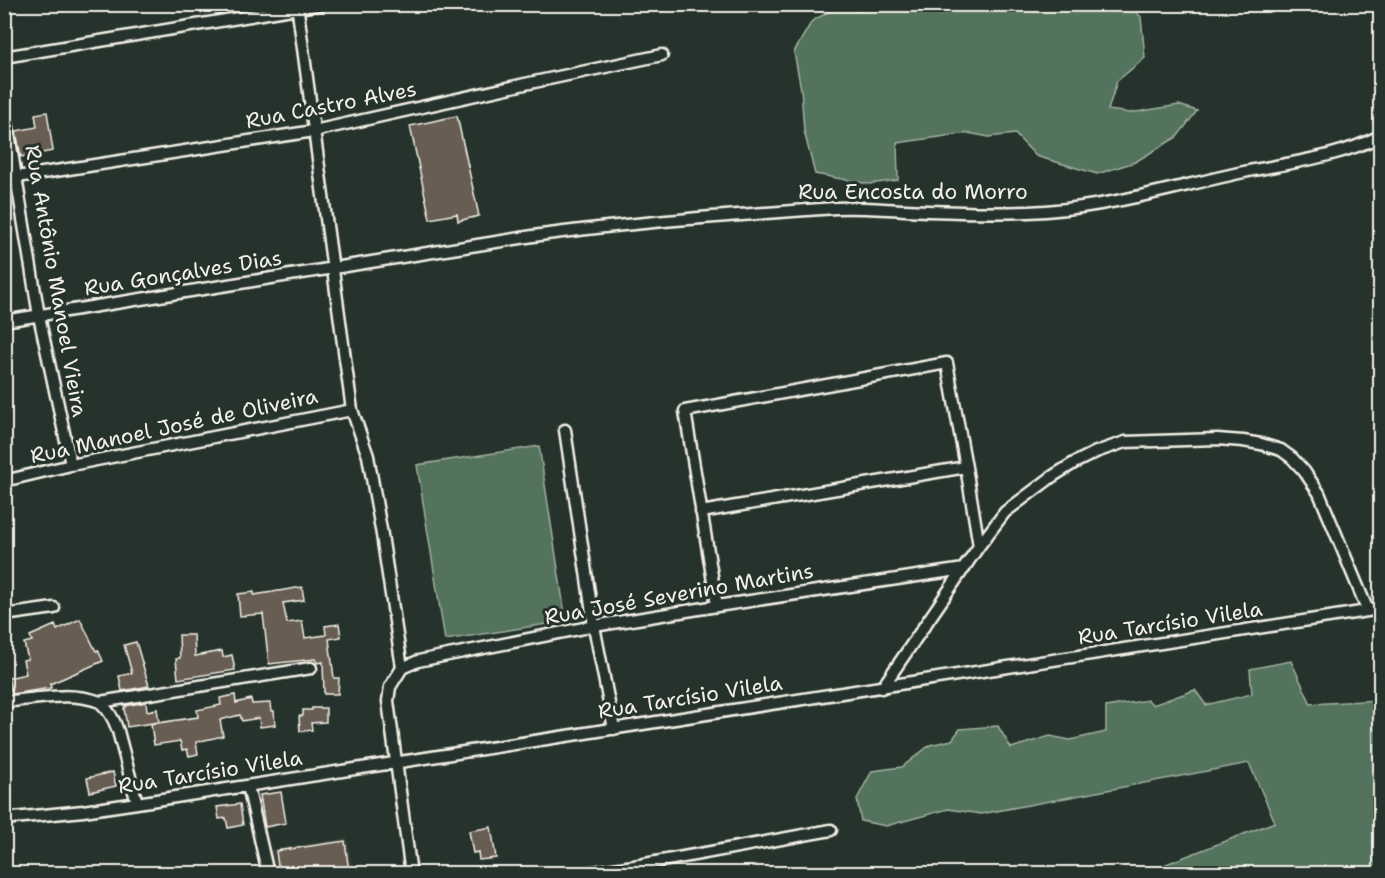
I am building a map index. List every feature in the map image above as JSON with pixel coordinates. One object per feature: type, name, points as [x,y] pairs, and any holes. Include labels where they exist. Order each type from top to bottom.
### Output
[{"type":"street","points":[[4,57],[322,4]]},
{"type":"street","points":[[297,7],[352,410],[368,456],[402,668],[390,687],[388,701],[411,873]]},
{"type":"street","name":"Rua Castro Alves","points":[[4,179],[314,132],[662,55]]},
{"type":"street","name":"Rua Antônio Manoel Vieira","points":[[4,104],[39,316],[70,465]]},
{"type":"street","name":"Rua Encosta do Morro","points":[[333,268],[533,236],[657,221],[836,208],[1012,212],[1048,211],[1096,205],[1151,195],[1325,155],[1353,148],[1380,136]]},
{"type":"street","name":"Rua Gonçalves Dias","points":[[4,321],[333,268]]},
{"type":"street","points":[[717,606],[685,411],[947,363],[979,546]]},
{"type":"street","name":"Rua Manoel José de Oliveira","points":[[4,482],[70,465],[352,410]]},
{"type":"street","points":[[565,430],[594,626],[614,729]]},
{"type":"street","points":[[882,688],[979,546],[1005,512],[1074,463],[1125,442],[1217,439],[1252,442],[1281,450],[1304,471],[1319,493],[1368,611]]},
{"type":"street","points":[[702,512],[966,467]]},
{"type":"street","name":"Rua José Severino Martins","points":[[402,668],[418,661],[594,626],[964,568]]},
{"type":"street","points":[[4,615],[54,608]]},
{"type":"street","name":"Rua Tarcísio Vilela","points":[[4,819],[137,803],[1380,609]]},
{"type":"street","points":[[100,702],[311,668]]},
{"type":"street","points":[[4,702],[73,696],[100,702],[108,709],[116,725],[137,803]]},
{"type":"street","points":[[248,786],[268,873]]},
{"type":"street","points":[[579,873],[634,870],[831,830]]},
{"type":"shaded area","points":[[347,838],[353,873],[274,873],[269,850]]},
{"type":"green space","points":[[864,5],[1130,5],[1141,17],[1145,58],[1117,81],[1108,110],[1130,113],[1179,105],[1197,111],[1177,137],[1135,162],[1097,174],[1036,156],[1015,134],[989,137],[968,133],[897,143],[898,180],[869,184],[815,174],[804,131],[801,89],[794,52],[812,21],[834,9],[864,11]]},
{"type":"green space","points":[[539,446],[566,621],[445,640],[417,465]]},
{"type":"green space","points":[[1291,661],[1311,704],[1380,700],[1380,873],[1164,873],[1166,864],[1275,822],[1249,763],[981,814],[948,809],[886,826],[861,821],[857,799],[872,771],[902,767],[930,745],[952,740],[960,729],[998,726],[1011,748],[1050,736],[1070,740],[1106,732],[1106,707],[1148,700],[1153,705],[1195,690],[1206,705],[1252,694],[1250,669]]},
{"type":"building","points":[[47,112],[53,151],[21,157],[16,131],[37,127],[35,114]]},
{"type":"building","points":[[457,116],[479,216],[458,221],[457,214],[430,219],[410,126]]},
{"type":"building","points":[[302,587],[304,600],[283,603],[287,623],[302,621],[305,638],[326,635],[325,626],[339,624],[341,637],[329,639],[334,678],[339,678],[338,694],[324,694],[323,662],[317,663],[315,659],[269,664],[263,614],[240,616],[238,594],[254,592],[254,595]]},
{"type":"building","points":[[80,619],[103,661],[50,684],[51,688],[12,694],[8,678],[26,674],[23,660],[28,659],[24,643],[32,641],[30,636],[55,625],[57,630]]},
{"type":"building","points":[[179,635],[194,635],[195,656],[222,651],[223,657],[232,655],[235,670],[178,679],[176,659],[180,658]]},
{"type":"building","points":[[136,642],[149,686],[122,691],[119,676],[132,673],[124,645]]},
{"type":"building","points":[[235,695],[236,703],[251,699],[252,704],[270,703],[271,711],[274,711],[275,725],[260,727],[259,718],[242,721],[240,715],[220,720],[223,736],[196,742],[198,754],[189,756],[187,749],[182,750],[180,741],[154,745],[151,724],[198,717],[197,710],[221,705],[220,698]]},
{"type":"building","points":[[146,702],[147,711],[157,709],[159,722],[127,727],[125,706]]},
{"type":"building","points":[[312,708],[326,708],[326,722],[311,723],[312,730],[300,731],[299,716],[303,716],[303,710],[312,710]]},
{"type":"building","points":[[113,772],[116,786],[90,792],[87,778]]},
{"type":"building","points":[[281,792],[286,823],[265,827],[260,795]]},
{"type":"building","points":[[240,804],[243,825],[228,828],[226,818],[219,819],[217,807]]},
{"type":"building","points":[[491,827],[496,858],[479,860],[478,852],[473,853],[469,831]]},
{"type":"building","points":[[345,841],[349,873],[315,873],[315,870],[279,873],[276,851]]}]
